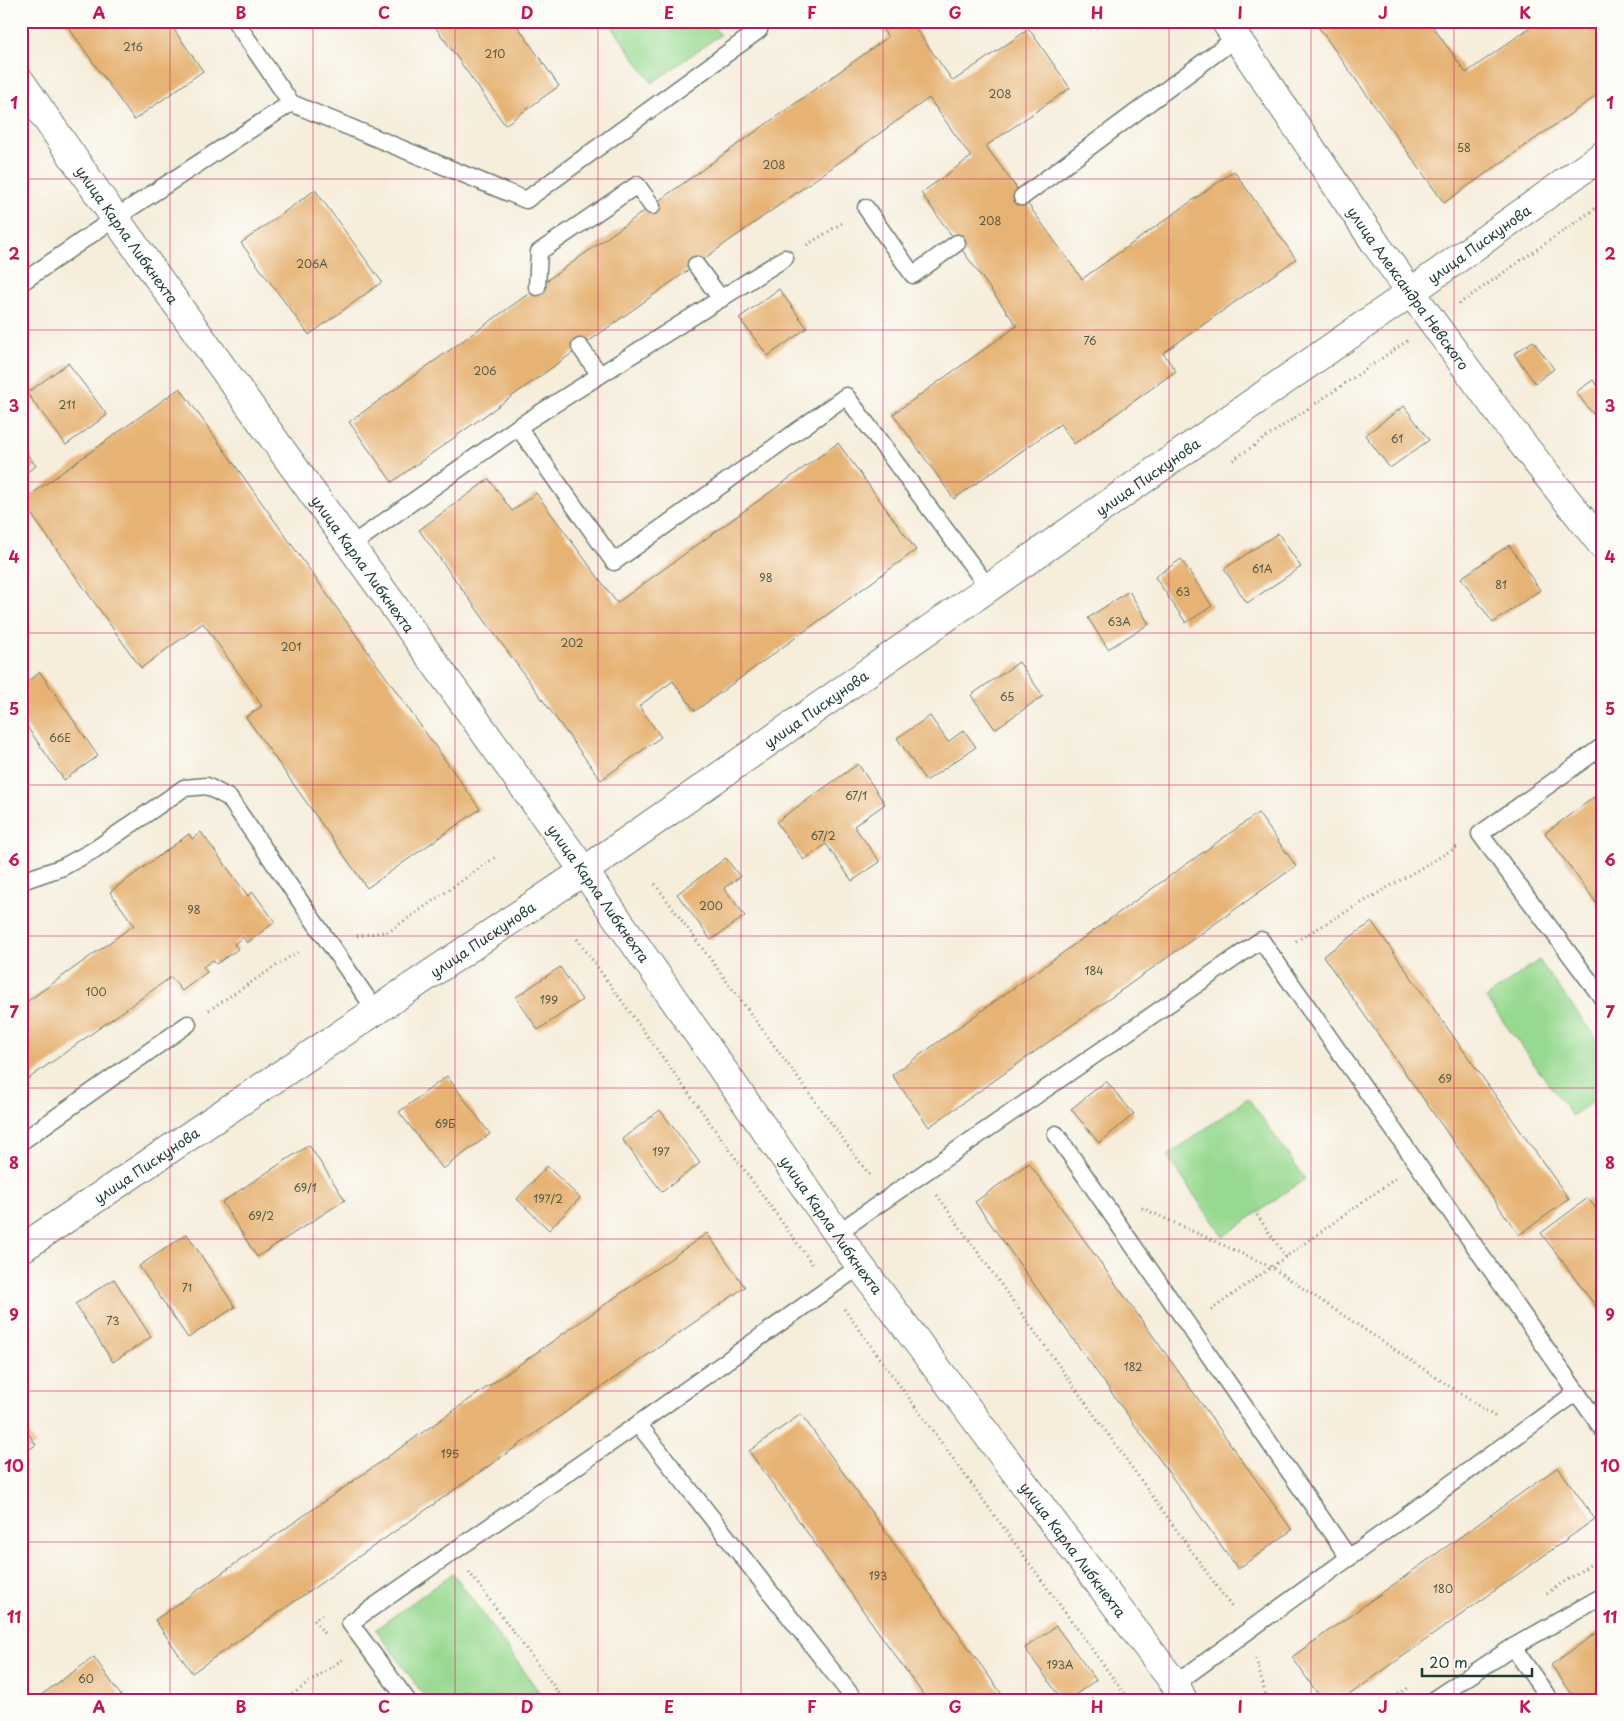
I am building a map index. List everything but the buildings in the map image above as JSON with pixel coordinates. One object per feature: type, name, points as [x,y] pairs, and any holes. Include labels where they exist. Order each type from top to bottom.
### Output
[{"type":"street","name":"улица Александра Невского","points":[[1231,30],[1378,247],[1510,428],[1603,546]]},
{"type":"street","name":"улица Карла Либкнехта","points":[[21,82],[115,218],[584,870],[860,1266],[1179,1692]]},
{"type":"street","name":"улица Пискунова","points":[[21,1249],[584,870],[1411,292],[1603,155]]},
{"type":"lane","points":[[235,21],[292,104],[526,200],[759,30],[752,21]]},
{"type":"lane","points":[[1022,197],[1231,30]]},
{"type":"lane","points":[[21,284],[115,218],[292,104]]},
{"type":"lane","points":[[537,288],[539,252],[637,186],[652,206]]},
{"type":"lane","points":[[866,208],[912,276],[957,243]]},
{"type":"lane","points":[[350,546],[518,427],[785,258]]},
{"type":"lane","points":[[696,266],[721,299]]},
{"type":"lane","points":[[580,347],[600,375]]},
{"type":"lane","points":[[518,427],[614,562],[846,396],[988,587]]},
{"type":"lane","points":[[1603,746],[1480,834],[1603,999]]},
{"type":"lane","points":[[21,880],[63,867],[94,850],[184,788],[207,786],[229,798],[376,1011]]},
{"type":"lane","points":[[837,1233],[1261,940],[1603,1430]]},
{"type":"lane","points":[[21,1142],[188,1024]]},
{"type":"lane","points":[[1056,1134],[1349,1558]]},
{"type":"lane","points":[[407,1700],[350,1623],[638,1424],[860,1266]]},
{"type":"lane","points":[[1179,1692],[1248,1631],[1577,1392]]},
{"type":"lane","points":[[638,1424],[855,1700]]},
{"type":"lane","points":[[1443,1697],[1513,1647],[1603,1596]]},
{"type":"lane","points":[[1513,1647],[1550,1700]]},
{"type":"path","points":[[785,258],[866,208]]},
{"type":"path","points":[[1272,956],[1480,834]]},
{"type":"path","points":[[655,884],[887,1198]]},
{"type":"path","points":[[577,939],[1129,1700]]},
{"type":"path","points":[[1188,1326],[1416,1164]]},
{"type":"path","points":[[922,1174],[1248,1631],[1267,1700]]},
{"type":"path","points":[[1136,1206],[1271,1267],[1521,1434]]},
{"type":"path","points":[[1256,1215],[1286,1257]]},
{"type":"path","points":[[454,1552],[564,1700]]},
{"type":"path","points":[[284,1700],[343,1659]]},
{"type":"green space","points":[[608,21],[710,21],[720,35],[652,83]]},
{"type":"green space","points":[[1539,960],[1603,1048],[1603,1094],[1572,1116],[1486,998]]},
{"type":"green space","points":[[1248,1098],[1305,1179],[1223,1237],[1167,1156]]},
{"type":"green space","points":[[453,1573],[545,1700],[427,1700],[376,1629]]}]
